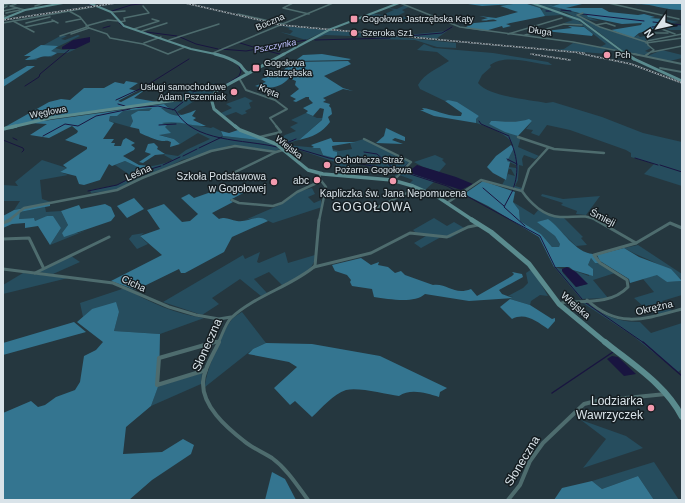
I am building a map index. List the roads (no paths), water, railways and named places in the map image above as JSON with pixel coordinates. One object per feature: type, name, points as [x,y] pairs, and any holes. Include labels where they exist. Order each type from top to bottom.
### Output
[{"type":"street","points":[[3,9],[12,3],[17,3]]},
{"type":"street","points":[[3,9],[17,3]]},
{"type":"street","points":[[35,6],[44,3]]},
{"type":"street","points":[[4,17],[25,10],[63,3]]},
{"type":"street","points":[[89,3],[112,12],[125,11]]},
{"type":"street","points":[[293,3],[283,8],[310,14]]},
{"type":"street","name":"Boczna","points":[[214,53],[310,14],[333,3]]},
{"type":"street","points":[[212,96],[239,78],[331,29],[399,3]]},
{"type":"street","name":"Długa","points":[[399,3],[453,26],[573,42],[682,64]]},
{"type":"street","points":[[532,3],[578,19],[634,59],[682,81]]},
{"type":"street","points":[[608,3],[679,18]]},
{"type":"street","points":[[10,6],[25,10]]},
{"type":"street","points":[[26,23],[69,11],[97,6]]},
{"type":"street","points":[[60,36],[107,21],[125,21],[124,18],[149,13],[143,6]]},
{"type":"street","points":[[3,9],[16,8]]},
{"type":"street","points":[[3,9],[10,11]]},
{"type":"street","points":[[6,13],[22,9]]},
{"type":"street","points":[[69,11],[81,19],[88,27],[107,34],[110,38],[143,44],[168,54],[185,47]]},
{"type":"street","points":[[112,12],[123,25],[161,37],[185,47],[214,53],[237,63],[244,70],[250,72]]},
{"type":"street","points":[[583,13],[577,15],[596,25],[646,42],[682,38]]},
{"type":"street","points":[[238,14],[284,24]]},
{"type":"street","points":[[3,22],[49,17],[58,23]]},
{"type":"street","points":[[507,34],[562,18]]},
{"type":"street","points":[[66,22],[81,19]]},
{"type":"street","points":[[134,29],[159,21],[152,19]]},
{"type":"street","points":[[13,21],[34,32]]},
{"type":"street","points":[[25,28],[54,21]]},
{"type":"street","points":[[142,31],[167,23]]},
{"type":"street","points":[[596,25],[606,23],[615,26]]},
{"type":"street","points":[[169,40],[220,24]]},
{"type":"street","points":[[524,35],[564,24],[582,25]]},
{"type":"street","points":[[71,34],[88,27]]},
{"type":"street","points":[[659,28],[677,35]]},
{"type":"street","points":[[654,33],[670,33]]},
{"type":"street","points":[[646,42],[682,34]]},
{"type":"street","points":[[143,44],[161,37]]},
{"type":"street","points":[[646,42],[654,50],[652,52]]},
{"type":"street","points":[[643,57],[652,52],[682,46]]},
{"type":"street","points":[[660,68],[682,72]]},
{"type":"street","name":"Kręta","points":[[239,78],[247,90],[275,100],[287,109],[270,118],[281,132],[260,138]]},
{"type":"street","name":"Węglowa","points":[[3,129],[44,119],[212,96]]},
{"type":"street","name":"Wiejska","points":[[212,96],[212,106],[216,112],[240,130],[273,143],[302,167],[321,173],[394,180],[417,188],[447,203],[480,224],[534,268],[549,292],[559,304],[667,394],[676,404],[682,418]]},
{"type":"street","points":[[518,136],[548,148],[577,152],[604,153]]},
{"type":"street","points":[[364,139],[411,162],[394,180]]},
{"type":"street","name":"Leśna","points":[[3,223],[13,218],[24,208],[90,194],[117,190],[183,160],[217,149],[235,146],[276,152],[283,150]]},
{"type":"street","points":[[522,192],[529,169],[548,148]]},
{"type":"street","points":[[227,176],[276,152]]},
{"type":"street","points":[[321,173],[319,178],[326,187],[317,231],[314,267],[371,254],[410,233],[447,238],[468,227],[480,224]]},
{"type":"street","name":"Śmieji","points":[[447,203],[482,180],[522,192],[530,203],[549,214],[557,216],[580,215],[593,218],[636,243]]},
{"type":"street","points":[[232,200],[239,203],[273,206],[282,203],[297,192],[321,181]]},
{"type":"street","points":[[378,207],[417,188]]},
{"type":"street","points":[[559,304],[565,302],[610,299],[620,296],[629,284],[625,277],[598,261],[594,255],[636,243],[670,223],[682,228]]},
{"type":"street","points":[[3,239],[28,237],[43,268]]},
{"type":"street","points":[[3,269],[35,273],[109,237]]},
{"type":"street","name":"Słoneczna","points":[[308,500],[284,468],[272,458],[244,441],[211,408],[206,400],[203,388],[206,370],[226,324],[232,317],[266,294],[314,267]]},
{"type":"street","name":"Cicha","points":[[35,273],[113,283],[169,307],[196,315],[221,319],[232,317]]},
{"type":"street","name":"Okrężna","points":[[587,300],[608,315],[628,320],[646,320],[682,309]]},
{"type":"street","points":[[221,319],[226,324]]},
{"type":"street","points":[[206,370],[157,385],[159,358],[219,341]]},
{"type":"street","name":"Słoneczna","points":[[508,500],[520,485],[533,456],[552,432],[587,403],[667,394]]},
{"type":"waterway","name":"Pszczynka","points":[[87,3],[93,6]]},
{"type":"waterway","points":[[112,11],[131,5],[149,3]]},
{"type":"waterway","points":[[561,10],[571,11]]},
{"type":"waterway","points":[[546,11],[551,11]]},
{"type":"waterway","points":[[583,14],[644,21]]},
{"type":"waterway","name":"Pszczynka","points":[[117,21],[124,27]]},
{"type":"waterway","points":[[653,22],[682,25]]},
{"type":"waterway","points":[[103,28],[110,26]]},
{"type":"waterway","points":[[652,27],[677,26]]},
{"type":"waterway","points":[[408,36],[442,33],[452,27]]},
{"type":"waterway","name":"Pszczynka","points":[[146,32],[177,36]]},
{"type":"waterway","name":"Pszczynka","points":[[180,37],[196,44],[218,49]]},
{"type":"waterway","name":"Pszczynka","points":[[315,40],[390,38]]},
{"type":"waterway","name":"Pszczynka","points":[[259,49],[306,40]]},
{"type":"waterway","points":[[240,43],[259,49]]},
{"type":"waterway","name":"Pszczynka","points":[[220,49],[246,51],[259,49]]},
{"type":"waterway","points":[[25,86],[39,77],[40,74],[69,50]]},
{"type":"waterway","points":[[263,50],[280,54]]},
{"type":"waterway","points":[[116,100],[144,87],[189,59]]},
{"type":"waterway","points":[[225,85],[239,76],[241,71],[239,66]]},
{"type":"waterway","points":[[193,92],[216,84]]},
{"type":"waterway","points":[[173,110],[183,102]]},
{"type":"waterway","points":[[118,104],[125,106]]},
{"type":"waterway","points":[[129,108],[158,106],[173,110]]},
{"type":"waterway","points":[[43,136],[65,124],[78,126],[96,116],[130,109]]},
{"type":"waterway","points":[[173,110],[183,121],[194,129],[220,138]]},
{"type":"waterway","points":[[479,121],[481,124],[509,136]]},
{"type":"waterway","points":[[159,125],[176,124]]},
{"type":"waterway","points":[[509,137],[517,164]]},
{"type":"waterway","points":[[13,138],[17,140]]},
{"type":"waterway","points":[[199,148],[220,138]]},
{"type":"waterway","points":[[220,138],[277,147]]},
{"type":"waterway","points":[[284,144],[296,139]]},
{"type":"waterway","points":[[3,140],[23,148],[24,150],[22,152]]},
{"type":"waterway","points":[[285,145],[329,158],[400,171]]},
{"type":"waterway","points":[[183,156],[197,149]]},
{"type":"waterway","points":[[364,152],[377,154],[395,170]]},
{"type":"waterway","points":[[163,165],[180,157]]},
{"type":"waterway","points":[[635,158],[658,165]]},
{"type":"waterway","points":[[507,159],[517,164]]},
{"type":"waterway","points":[[401,170],[409,163]]},
{"type":"waterway","points":[[513,189],[517,164]]},
{"type":"waterway","points":[[660,165],[682,172]]},
{"type":"waterway","points":[[88,191],[117,185],[144,171],[161,166]]},
{"type":"waterway","points":[[404,172],[447,186],[460,193]]},
{"type":"waterway","points":[[483,188],[504,206]]},
{"type":"waterway","points":[[513,190],[504,207],[525,226]]},
{"type":"waterway","points":[[463,194],[540,236],[555,267],[582,299]]},
{"type":"waterway","points":[[586,303],[644,343]]},
{"type":"waterway","points":[[643,342],[682,376]]},
{"type":"waterway","points":[[552,393],[613,352]]},
{"type":"railway","points":[[3,20],[116,3]]},
{"type":"railway","points":[[185,3],[281,25],[584,53]]},
{"type":"railway","points":[[578,53],[631,64],[682,83]]},
{"type":"railway","points":[[531,54],[570,60]]},
{"type":"place","name":"Gogołowa Jastrzębska Kąty","points":[[354,19]]},
{"type":"place","name":"Szeroka Sz1","points":[[354,33]]},
{"type":"place","name":"Pch","points":[[607,55]]},
{"type":"place","name":"Gogołowa Jastrzębska","points":[[256,68]]},
{"type":"place","name":"Usługi samochodowe Adam Pszenniak","points":[[234,92]]},
{"type":"place","name":"Ochotnicza Straż Pożarna Gogołowa","points":[[327,165]]},
{"type":"place","name":"abc","points":[[317,180]]},
{"type":"place","name":"Kapliczka św. Jana Nepomucena","points":[[393,181]]},
{"type":"place","name":"Szkoła Podstawowa w Gogołowej","points":[[274,182]]},
{"type":"place","name":"Lodziarka Wawrzyczek","points":[[651,408]]},
{"type":"district","name":"GOGOŁOWA","points":[[372,207]]}]
